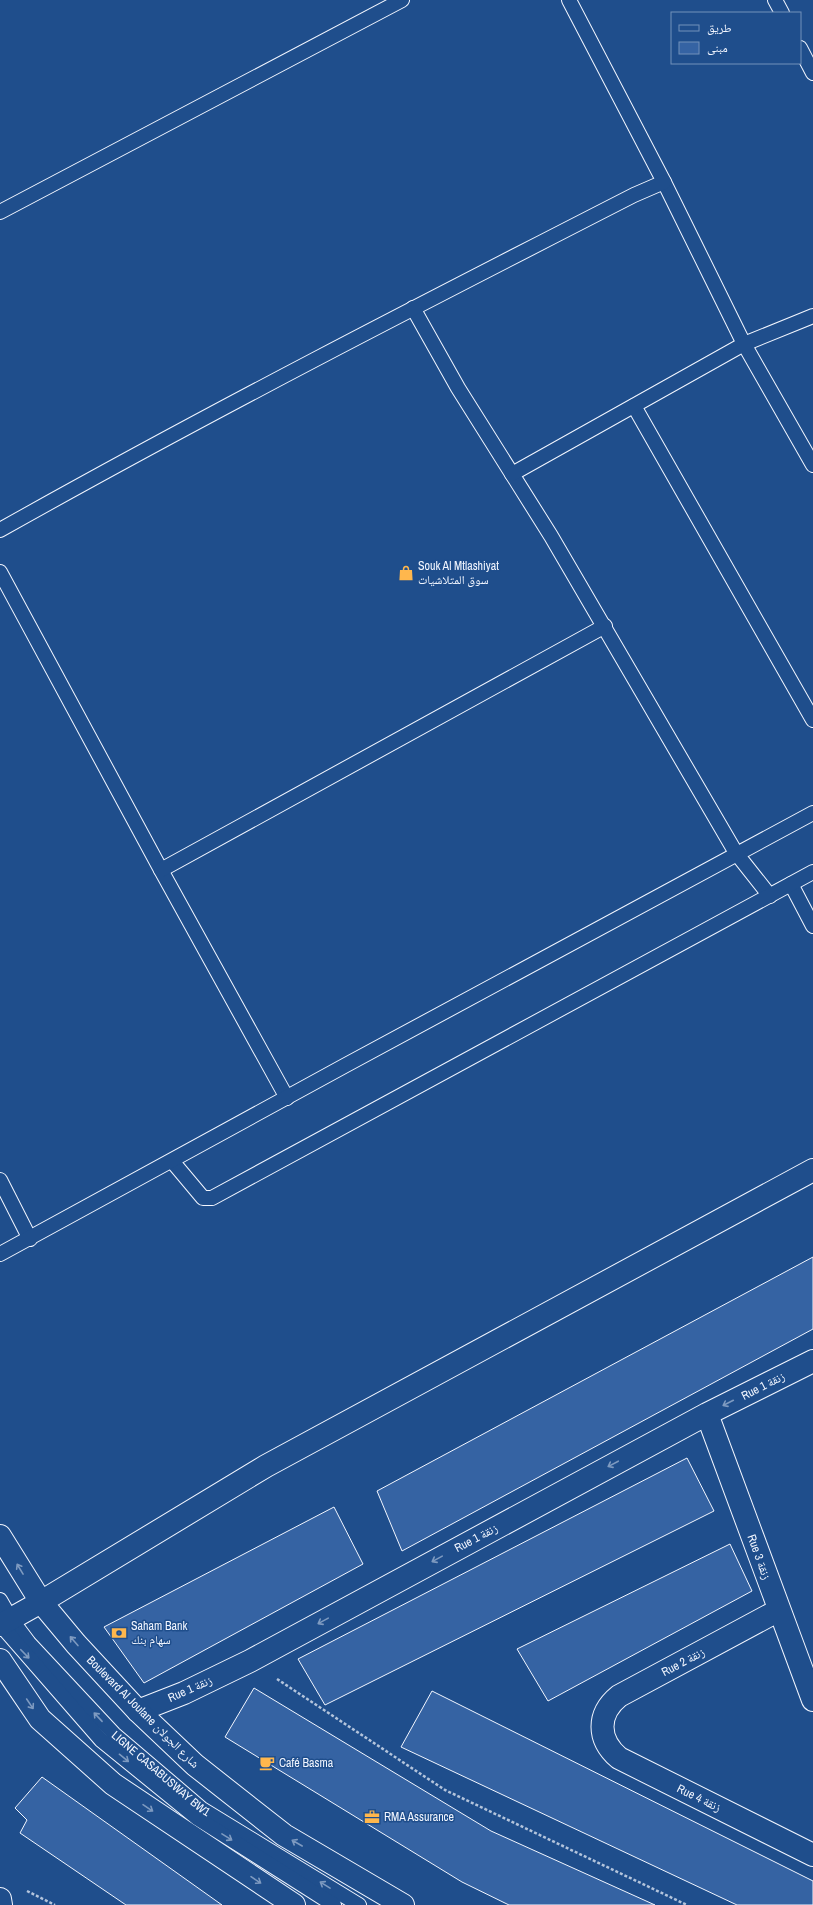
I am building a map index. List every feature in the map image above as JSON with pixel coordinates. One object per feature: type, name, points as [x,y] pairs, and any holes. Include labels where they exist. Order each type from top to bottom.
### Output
[{"type":"street","points":[[3,1623],[266,1466],[813,1170]]},
{"type":"street","name":"Rue 1 زنقة","points":[[138,1711],[184,1693],[250,1661],[708,1414],[813,1361]]},
{"type":"street","name":"Rue 3 زنقة","points":[[708,1414],[813,1700]]},
{"type":"street","name":"Boulevard Al Joulane شارع الجولان","points":[[0,1536],[40,1602],[76,1644],[138,1711],[195,1765],[284,1835],[403,1905]]},
{"type":"street","name":"Rue 2 زنقة","points":[[602,1727],[607,1709],[620,1696],[779,1610]]},
{"type":"street","points":[[0,1660],[40,1719],[113,1784],[294,1905]]},
{"type":"street","name":"Rue 4 زنقة","points":[[602,1727],[605,1742],[619,1758],[813,1854]]},
{"type":"street","points":[[0,1899],[2,1905]]},
{"type":"lane","points":[[0,212],[402,0]]},
{"type":"lane","points":[[569,0],[664,182],[744,344],[813,465]]},
{"type":"lane","points":[[775,0],[781,12]]},
{"type":"lane","points":[[801,50],[813,73]]},
{"type":"lane","points":[[0,530],[89,480],[413,308],[634,195],[664,182]]},
{"type":"lane","points":[[413,308],[458,388],[551,536],[736,853],[770,896]]},
{"type":"lane","points":[[512,474],[744,344],[813,316]]},
{"type":"lane","points":[[634,406],[813,720]]},
{"type":"lane","points":[[0,572],[161,870],[287,1098]]},
{"type":"lane","points":[[161,870],[604,626]]},
{"type":"lane","points":[[0,1254],[736,853],[813,813]]},
{"type":"lane","points":[[172,1161],[203,1198],[212,1198],[813,872]]},
{"type":"lane","points":[[791,884],[813,926]]},
{"type":"lane","points":[[0,1180],[30,1238]]},
{"type":"lane","name":"LIGNE CASABUSWAY BW1","points":[[0,1600],[3,1623],[101,1740],[197,1818],[334,1905]]},
{"type":"lane","name":"LIGNE CASABUSWAY BW1","points":[[3,1623],[29,1643],[114,1734],[202,1809],[359,1905]]},
{"type":"path","points":[[250,1661],[445,1790],[687,1905]]},
{"type":"building","points":[[813,1257],[813,1329],[402,1551],[377,1491]]},
{"type":"building","points":[[687,1458],[714,1511],[325,1705],[298,1659]]},
{"type":"building","points":[[334,1507],[363,1564],[144,1683],[104,1627]]},
{"type":"building","points":[[730,1544],[752,1591],[548,1701],[517,1649]]},
{"type":"building","points":[[254,1688],[491,1831],[655,1905],[509,1905],[462,1882],[225,1737]]},
{"type":"building","points":[[432,1691],[813,1881],[813,1905],[737,1905],[401,1747]]},
{"type":"building","points":[[42,1777],[222,1905],[126,1905],[20,1833],[27,1820],[15,1808]]},
{"type":"place","name":"Souk Al Mtlashiyat سوق المتلاشيات","points":[[406,573]]},
{"type":"place","name":"Saham Bank سهام بنك","points":[[119,1633]]},
{"type":"place","name":"Café Basma","points":[[267,1763]]},
{"type":"place","name":"RMA Assurance","points":[[372,1817]]}]
